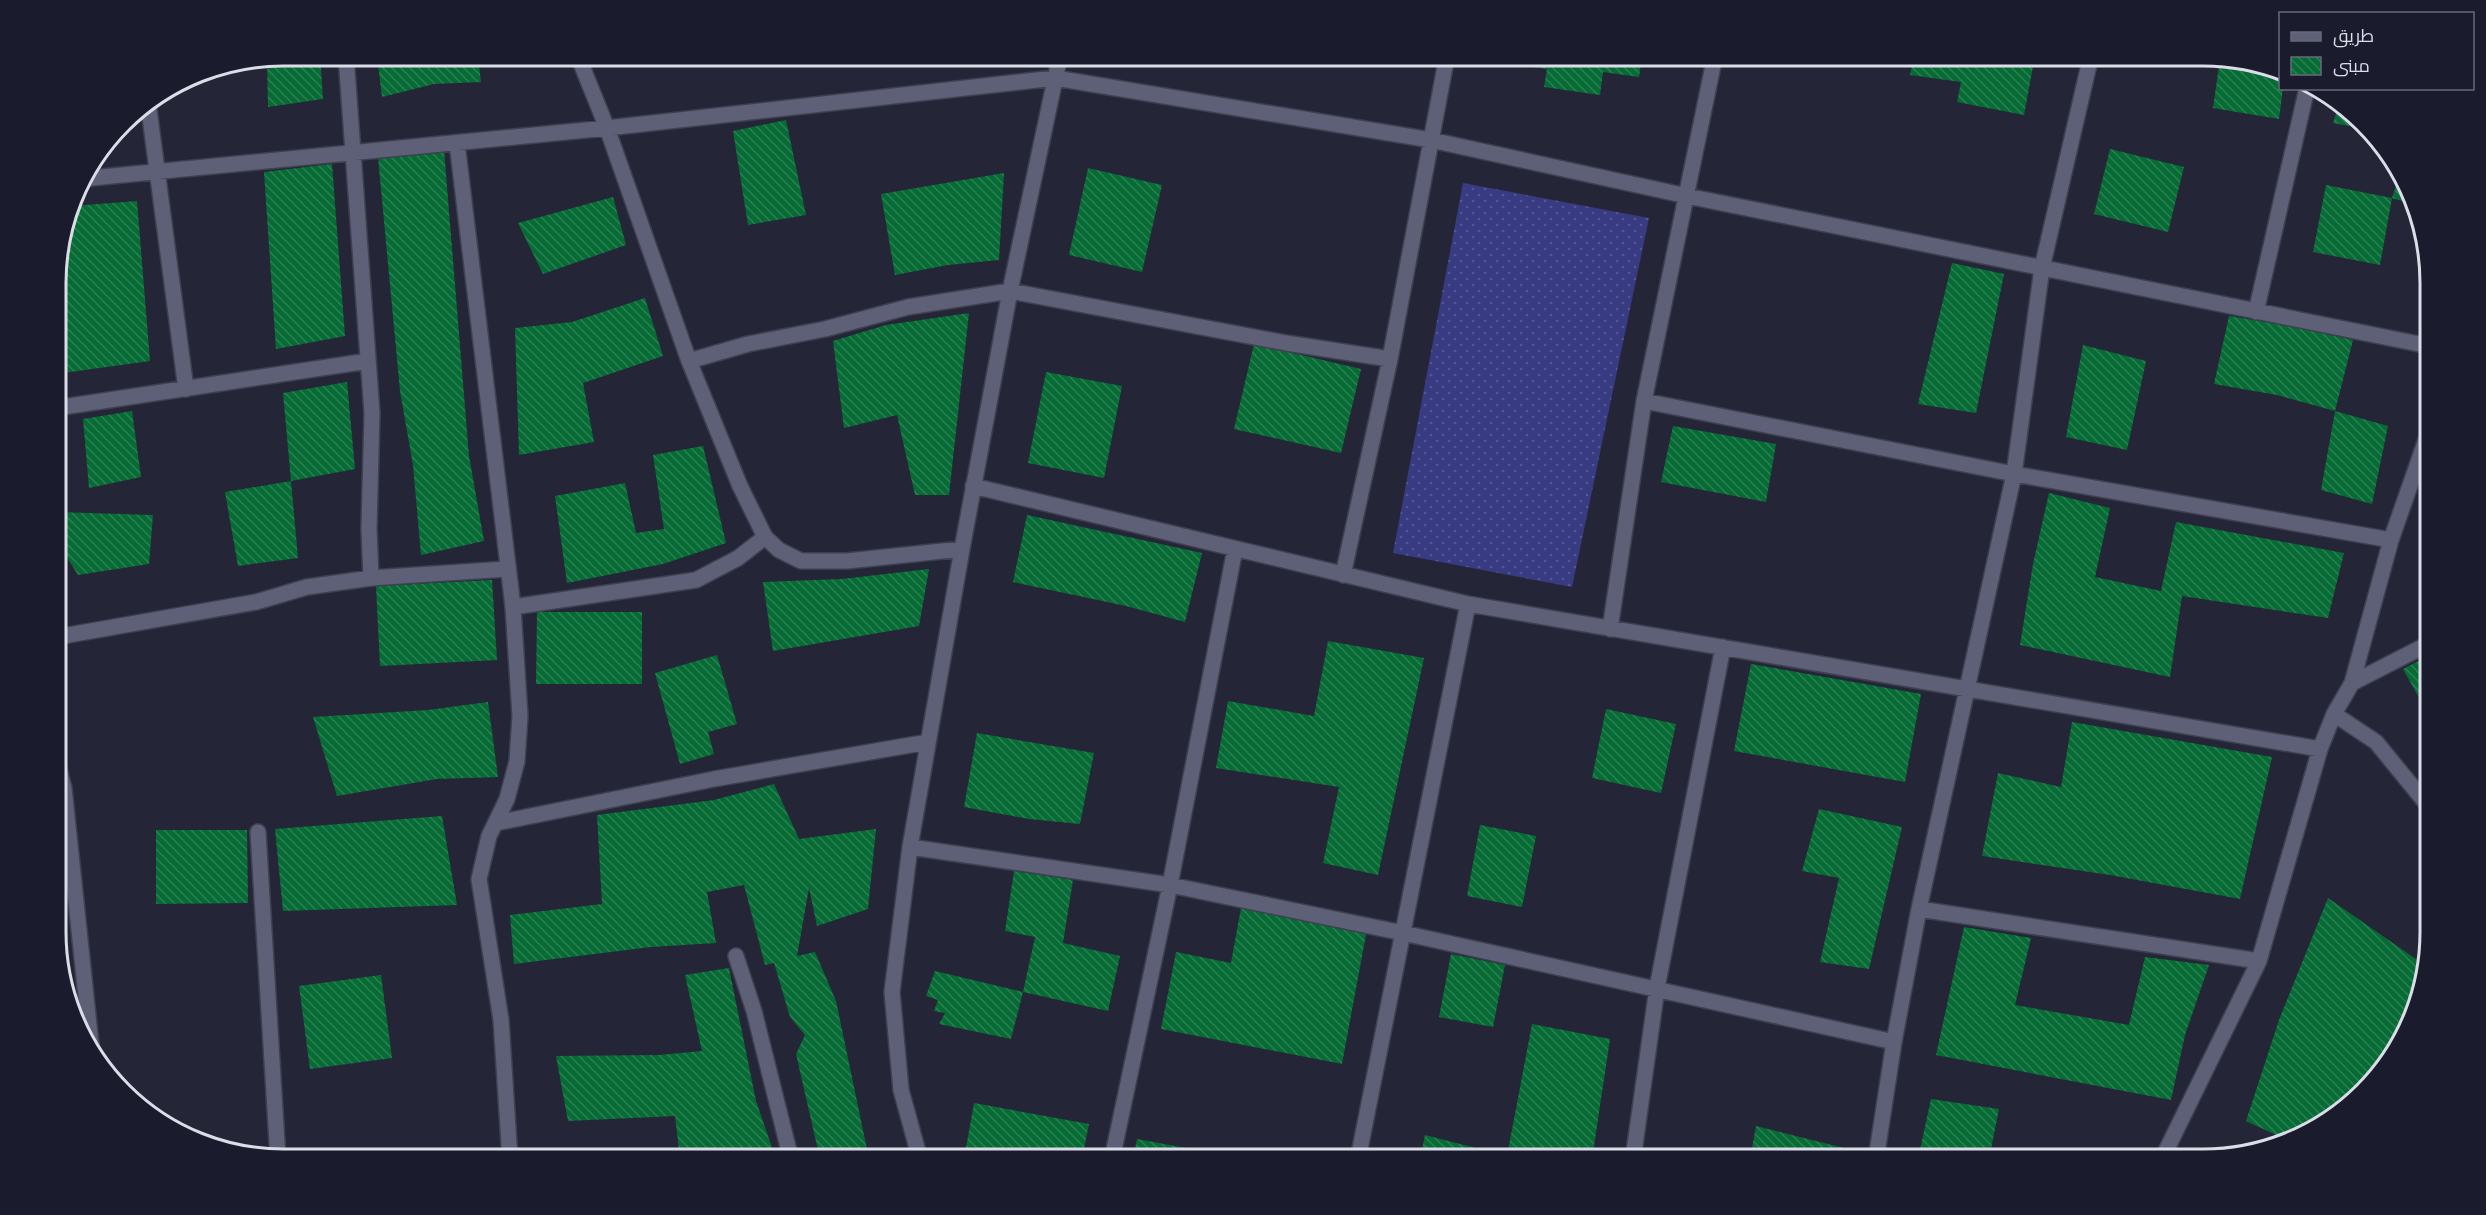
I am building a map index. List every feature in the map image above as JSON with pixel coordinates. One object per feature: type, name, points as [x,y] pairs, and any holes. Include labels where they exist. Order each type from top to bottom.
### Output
[{"type":"street","points":[[347,66],[372,413],[369,529],[371,578]]},
{"type":"street","points":[[582,66],[607,128],[689,361],[740,486],[765,537],[779,550],[801,561],[847,561],[963,549]]},
{"type":"street","points":[[917,1149],[901,1090],[895,1051],[892,992],[910,847],[973,486],[1010,291],[1058,66]]},
{"type":"street","points":[[1342,575],[1390,359],[1445,66]]},
{"type":"street","points":[[1610,629],[1644,401],[1713,66]]},
{"type":"street","points":[[1878,1149],[1894,1042],[1919,909],[1969,689],[2014,474],[2042,268],[2089,66]]},
{"type":"street","points":[[93,178],[607,128],[1055,78],[1431,140],[1687,196],[2420,344]]},
{"type":"street","points":[[2256,312],[2306,92]]},
{"type":"street","points":[[149,112],[186,389]]},
{"type":"street","points":[[457,143],[486,366],[513,607],[520,716],[517,761],[507,799],[483,856],[479,879],[501,1020],[509,1149]]},
{"type":"street","points":[[689,361],[748,344],[825,330],[908,307],[1010,291],[1390,359]]},
{"type":"street","points":[[66,407],[368,361]]},
{"type":"street","points":[[1644,401],[2014,474],[2391,540]]},
{"type":"street","points":[[2167,1149],[2259,961],[2320,749],[2334,714],[2352,683],[2391,540],[2420,457]]},
{"type":"street","points":[[973,486],[1468,604],[2320,749]]},
{"type":"street","points":[[513,607],[696,580],[738,558],[765,537]]},
{"type":"street","points":[[1114,1149],[1170,885],[1235,549]]},
{"type":"street","points":[[66,635],[256,602],[307,587],[371,578],[507,569]]},
{"type":"street","points":[[1360,1149],[1468,604]]},
{"type":"street","points":[[1634,1149],[1657,988],[1723,647]]},
{"type":"street","points":[[2352,683],[2420,648]]},
{"type":"street","points":[[2334,714],[2376,742],[2420,796]]},
{"type":"street","points":[[496,823],[714,779],[928,742]]},
{"type":"street","points":[[66,807],[90,1031]]},
{"type":"street","points":[[258,832],[277,1149]]},
{"type":"street","points":[[910,847],[1170,885],[1657,988],[1894,1042]]},
{"type":"street","points":[[1919,909],[2259,961]]},
{"type":"street","points":[[736,956],[781,1112],[789,1149]]},
{"type":"shaded area","points":[[1463,183],[1649,218],[1572,587],[1393,553]]},
{"type":"building","points":[[267,66],[321,66],[323,99],[268,107]]},
{"type":"building","points":[[378,66],[479,66],[481,82],[434,84],[382,97]]},
{"type":"building","points":[[1526,66],[1641,66],[1639,77],[1603,72],[1600,95],[1544,87],[1547,69]]},
{"type":"building","points":[[1912,66],[2033,66],[2024,115],[1957,102],[1961,82],[1910,75]]},
{"type":"building","points":[[2219,66],[2273,77],[2279,79],[2279,90],[2283,90],[2279,119],[2213,108]]},
{"type":"building","points":[[2336,112],[2355,127],[2333,123]]},
{"type":"building","points":[[786,120],[806,215],[748,225],[733,131]]},
{"type":"building","points":[[2110,149],[2184,167],[2168,232],[2094,214]]},
{"type":"building","points":[[444,150],[469,456],[484,541],[421,555],[413,465],[400,391],[378,157]]},
{"type":"building","points":[[332,164],[345,336],[276,349],[264,172]]},
{"type":"building","points":[[1088,168],[1162,185],[1142,272],[1069,255]]},
{"type":"building","points":[[1004,173],[999,260],[948,265],[895,275],[881,194]]},
{"type":"building","points":[[2396,184],[2398,187],[2405,202],[2392,198]]},
{"type":"building","points":[[2326,185],[2392,198],[2380,265],[2313,252]]},
{"type":"building","points":[[613,197],[626,245],[543,274],[518,223]]},
{"type":"building","points":[[137,201],[150,361],[66,373],[66,268],[70,240],[80,205]]},
{"type":"building","points":[[1952,263],[2004,274],[1976,413],[1918,404]]},
{"type":"building","points":[[645,298],[663,356],[583,383],[594,442],[519,455],[515,328],[572,322]]},
{"type":"building","points":[[969,313],[949,495],[915,495],[897,415],[844,428],[833,341],[886,325]]},
{"type":"building","points":[[2229,316],[2353,340],[2335,411],[2277,395],[2214,384]]},
{"type":"building","points":[[1254,344],[1361,369],[1341,453],[1234,429]]},
{"type":"building","points":[[2083,345],[2146,361],[2127,450],[2066,437]]},
{"type":"building","points":[[1046,372],[1122,386],[1104,478],[1028,463]]},
{"type":"building","points":[[347,382],[355,469],[291,481],[283,393]]},
{"type":"building","points":[[132,411],[141,477],[89,488],[83,419]]},
{"type":"building","points":[[2335,411],[2388,426],[2372,504],[2321,490]]},
{"type":"building","points":[[1673,426],[1776,444],[1766,502],[1661,482]]},
{"type":"building","points":[[703,446],[726,543],[663,564],[567,583],[555,496],[625,483],[636,533],[664,529],[653,455]]},
{"type":"building","points":[[291,481],[298,558],[238,566],[225,492]]},
{"type":"building","points":[[2049,493],[2110,508],[2095,577],[2161,591],[2176,522],[2344,553],[2328,618],[2182,596],[2170,677],[2020,645],[2033,564]]},
{"type":"building","points":[[66,512],[153,515],[149,564],[78,575],[66,556]]},
{"type":"building","points":[[1027,515],[1202,553],[1185,622],[1126,606],[1013,582]]},
{"type":"building","points":[[929,569],[919,626],[773,651],[763,582],[842,579]]},
{"type":"building","points":[[492,580],[497,660],[380,666],[376,586]]},
{"type":"building","points":[[537,612],[642,612],[642,684],[536,684]]},
{"type":"building","points":[[1328,641],[1424,658],[1378,875],[1323,863],[1339,787],[1216,768],[1228,701],[1314,716]]},
{"type":"building","points":[[717,655],[737,724],[708,732],[714,754],[680,764],[655,673]]},
{"type":"building","points":[[2420,660],[2420,699],[2403,669]]},
{"type":"building","points":[[1751,664],[1921,694],[1905,782],[1734,751]]},
{"type":"building","points":[[488,702],[498,777],[437,779],[337,796],[313,717],[428,710]]},
{"type":"building","points":[[1606,709],[1676,724],[1661,793],[1592,778]]},
{"type":"building","points":[[2072,722],[2272,757],[2240,899],[2110,875],[1982,856],[1998,773],[2061,787]]},
{"type":"building","points":[[977,733],[1094,753],[1080,824],[1029,819],[964,807]]},
{"type":"building","points":[[774,784],[799,839],[876,829],[868,909],[817,926],[809,888],[797,956],[815,952],[836,1001],[867,1149],[818,1149],[796,1054],[805,1035],[790,1017],[774,963],[765,965],[744,885],[707,892],[716,943],[651,947],[514,964],[510,915],[602,904],[597,815],[714,800]]},
{"type":"building","points":[[1819,809],[1902,827],[1869,969],[1820,962],[1839,878],[1802,871]]},
{"type":"building","points":[[442,816],[457,905],[283,911],[275,829]]},
{"type":"building","points":[[1480,825],[1536,836],[1522,907],[1467,896]]},
{"type":"building","points":[[156,830],[247,830],[248,903],[156,904]]},
{"type":"building","points":[[1014,871],[1073,880],[1063,943],[1120,956],[1108,1011],[1023,992],[1035,937],[1005,931]]},
{"type":"building","points":[[2328,898],[2418,961],[2413,988],[2404,1015],[2391,1041],[2375,1064],[2357,1086],[2335,1104],[2312,1120],[2278,1136],[2246,1121],[2279,1020]]},
{"type":"building","points":[[1241,908],[1367,929],[1342,1064],[1161,1029],[1176,952],[1231,963]]},
{"type":"building","points":[[1964,927],[2031,938],[2015,1005],[2129,1025],[2145,957],[2209,965],[2185,1035],[2171,1100],[1936,1055]]},
{"type":"building","points":[[1451,954],[1505,965],[1493,1027],[1439,1017]]},
{"type":"building","points":[[729,968],[756,1101],[773,1149],[679,1149],[675,1116],[568,1121],[556,1056],[659,1055],[702,1051],[685,975]]},
{"type":"building","points":[[935,971],[1023,992],[1011,1039],[939,1024],[945,1013],[934,1011],[938,1000],[926,996]]},
{"type":"building","points":[[381,975],[392,1058],[310,1069],[299,986]]},
{"type":"building","points":[[1532,1024],[1610,1039],[1594,1149],[1508,1149]]},
{"type":"building","points":[[1931,1099],[1999,1109],[1991,1149],[1920,1149]]},
{"type":"building","points":[[974,1103],[1089,1124],[1084,1149],[966,1149]]},
{"type":"building","points":[[1756,1126],[1844,1148],[1844,1149],[1752,1149]]},
{"type":"building","points":[[1425,1135],[1480,1149],[1422,1149]]},
{"type":"building","points":[[1137,1139],[1191,1149],[1135,1149]]}]
